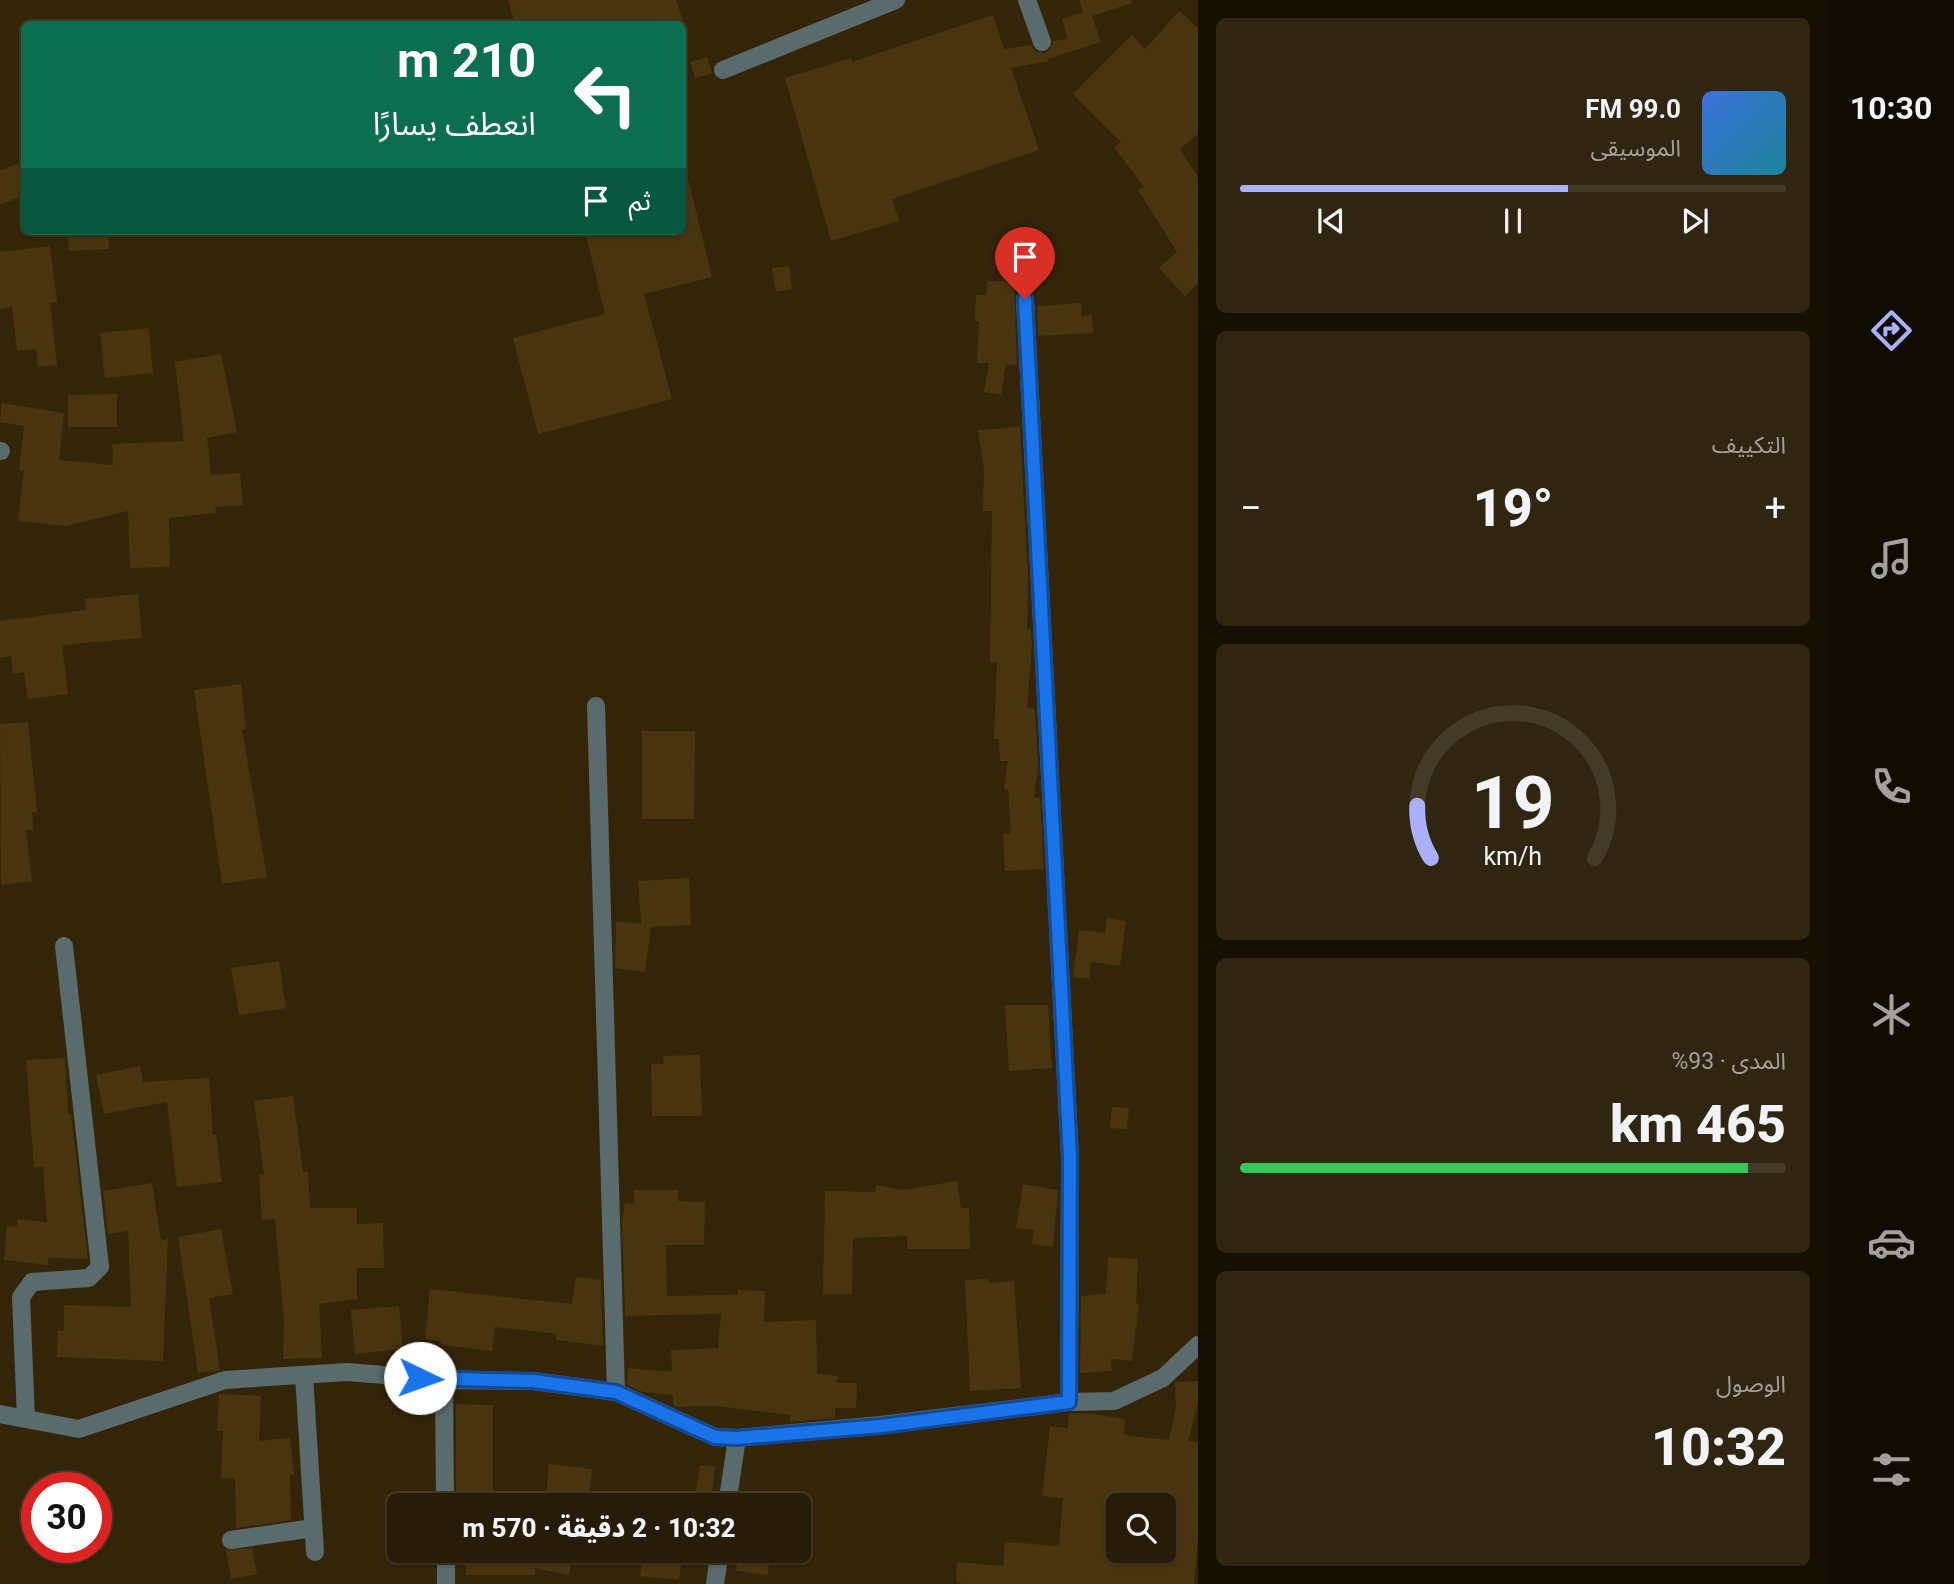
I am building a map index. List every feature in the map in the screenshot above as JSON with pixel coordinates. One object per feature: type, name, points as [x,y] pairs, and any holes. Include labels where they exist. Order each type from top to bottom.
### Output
[{"type":"street","points":[[723,69],[896,0]]},
{"type":"street","points":[[1027,0],[1042,42]]},
{"type":"street","points":[[1025,299],[1070,1157],[1069,1402]]},
{"type":"street","points":[[596,706],[616,1392]]},
{"type":"street","points":[[26,1419],[21,1297],[32,1282],[89,1278],[100,1267],[64,946]]},
{"type":"street","points":[[0,1414],[79,1429],[225,1380],[347,1372],[444,1380],[533,1381],[616,1392],[715,1437],[737,1438],[881,1426],[1069,1402],[1114,1401],[1163,1378],[1198,1345]]},
{"type":"street","points":[[303,1375],[315,1552]]},
{"type":"street","points":[[444,1380],[445,1493]]},
{"type":"street","points":[[729,1493],[737,1438]]},
{"type":"street","points":[[231,1539],[313,1528]]},
{"type":"street","points":[[446,1563],[446,1584]]},
{"type":"street","points":[[715,1584],[718,1563]]},
{"type":"building","points":[[508,0],[676,0],[683,21],[514,21]]},
{"type":"building","points":[[1079,0],[1131,0],[1132,3],[1092,16],[1101,42],[1048,59],[1049,61],[1011,68],[1039,150],[892,199],[899,221],[831,241],[785,78],[851,58],[852,62],[993,15],[1004,49],[1031,45],[1035,51],[1045,53],[1051,49],[1053,41],[1068,39],[1062,19],[1083,12]]},
{"type":"building","points":[[1179,11],[1198,28],[1198,134],[1180,149],[1198,177],[1198,283],[1185,296],[1159,268],[1177,252],[1138,190],[1144,187],[1114,147],[1121,142],[1073,94],[1132,35],[1145,49]]},
{"type":"building","points":[[707,57],[712,74],[695,78],[690,62]]},
{"type":"building","points":[[21,162],[21,196],[0,205],[0,171]]},
{"type":"building","points":[[686,182],[689,182],[712,277],[644,294],[672,399],[538,434],[513,338],[605,314],[586,235],[686,235]]},
{"type":"building","points":[[68,235],[108,235],[109,249],[69,251]]},
{"type":"building","points":[[50,246],[57,302],[50,303],[57,365],[38,367],[36,349],[17,351],[12,307],[0,309],[0,252]]},
{"type":"building","points":[[789,266],[792,289],[776,292],[772,268]]},
{"type":"building","points":[[987,281],[1014,282],[1017,365],[1006,364],[1001,395],[984,392],[989,363],[977,363],[979,321],[975,321],[976,295],[986,295]]},
{"type":"building","points":[[1081,303],[1082,316],[1092,315],[1093,333],[1038,336],[1037,306]]},
{"type":"building","points":[[149,328],[153,373],[105,378],[100,333]]},
{"type":"building","points":[[221,354],[237,432],[207,438],[211,475],[240,473],[243,505],[215,507],[216,513],[169,518],[170,567],[130,568],[128,511],[66,526],[18,521],[24,470],[19,470],[24,426],[0,422],[2,403],[64,413],[59,460],[113,465],[112,444],[184,441],[175,362]]},
{"type":"building","points":[[117,394],[117,427],[68,427],[68,395]]},
{"type":"building","points":[[1020,427],[1028,577],[1027,629],[1031,629],[1032,646],[1027,708],[1035,709],[1038,767],[1034,798],[1040,797],[1044,869],[1005,871],[1003,834],[1011,834],[1008,790],[1004,789],[1008,761],[1000,761],[999,739],[994,739],[997,662],[990,662],[992,511],[983,511],[984,469],[978,430]]},
{"type":"building","points":[[138,594],[142,638],[62,645],[68,694],[28,699],[24,672],[13,674],[11,656],[0,658],[0,621],[86,610],[85,599]]},
{"type":"building","points":[[241,684],[246,729],[242,729],[267,877],[222,884],[194,690]]},
{"type":"building","points":[[28,722],[37,812],[32,812],[33,830],[26,830],[32,881],[1,885],[0,724]]},
{"type":"building","points":[[642,731],[695,731],[694,819],[642,819]]},
{"type":"building","points":[[689,878],[691,925],[651,927],[645,972],[615,968],[616,921],[641,924],[638,881]]},
{"type":"building","points":[[1107,918],[1126,921],[1120,966],[1091,962],[1089,979],[1073,977],[1079,930],[1105,933]]},
{"type":"building","points":[[279,961],[286,1008],[239,1015],[231,968]]},
{"type":"building","points":[[1005,1005],[1048,1005],[1052,1068],[1009,1071]]},
{"type":"building","points":[[700,1055],[702,1116],[652,1116],[651,1064],[664,1064],[663,1056]]},
{"type":"building","points":[[65,1058],[68,1115],[71,1114],[88,1259],[48,1258],[48,1265],[4,1260],[7,1226],[17,1227],[18,1219],[47,1222],[43,1166],[34,1168],[26,1060]]},
{"type":"building","points":[[140,1066],[143,1082],[209,1078],[213,1135],[216,1135],[222,1182],[177,1187],[167,1102],[104,1114],[96,1075]]},
{"type":"building","points":[[293,1096],[303,1172],[308,1172],[310,1208],[357,1208],[357,1224],[383,1223],[384,1268],[357,1268],[357,1299],[319,1304],[322,1358],[283,1359],[284,1323],[275,1219],[262,1220],[259,1175],[264,1174],[254,1101]]},
{"type":"building","points":[[1112,1107],[1129,1108],[1127,1129],[1110,1128]]},
{"type":"building","points":[[957,1181],[961,1208],[969,1208],[970,1249],[907,1249],[907,1236],[853,1238],[852,1294],[823,1294],[825,1191],[875,1192],[876,1185],[902,1190]]},
{"type":"building","points":[[152,1183],[161,1240],[168,1239],[163,1361],[57,1357],[58,1331],[64,1331],[64,1305],[131,1307],[128,1231],[108,1234],[103,1191]]},
{"type":"building","points":[[1023,1184],[1058,1190],[1053,1247],[1032,1244],[1034,1230],[1016,1228]]},
{"type":"building","points":[[634,1190],[678,1190],[678,1201],[705,1202],[704,1245],[666,1245],[667,1296],[738,1295],[738,1290],[765,1291],[764,1322],[816,1320],[817,1374],[838,1376],[837,1383],[857,1383],[856,1408],[835,1408],[835,1418],[790,1422],[790,1415],[714,1406],[677,1407],[673,1405],[673,1395],[643,1392],[627,1385],[628,1368],[672,1372],[671,1350],[718,1348],[721,1314],[625,1316],[622,1222],[625,1203],[634,1204]]},
{"type":"building","points":[[221,1229],[233,1294],[209,1298],[220,1370],[198,1373],[178,1237]]},
{"type":"building","points":[[1108,1257],[1138,1259],[1136,1303],[1139,1304],[1132,1361],[1111,1359],[1112,1371],[1080,1373],[1081,1296],[1106,1294]]},
{"type":"building","points":[[576,1277],[601,1280],[603,1346],[556,1340],[557,1334],[495,1327],[492,1351],[441,1345],[441,1341],[425,1339],[430,1289],[572,1304]]},
{"type":"building","points":[[989,1279],[989,1283],[1014,1281],[1021,1388],[970,1391],[965,1280]]},
{"type":"building","points":[[399,1306],[403,1349],[355,1354],[351,1310]]},
{"type":"building","points":[[1198,1381],[1198,1403],[1188,1441],[1198,1442],[1198,1539],[1194,1584],[962,1584],[956,1581],[957,1562],[1003,1566],[1005,1542],[1059,1546],[1063,1498],[1042,1496],[1050,1426],[1068,1428],[1069,1413],[1093,1414],[1125,1419],[1124,1435],[1169,1440],[1176,1407],[1175,1382]]},
{"type":"building","points":[[219,1394],[261,1396],[259,1441],[290,1438],[294,1475],[290,1475],[291,1520],[236,1528],[235,1478],[221,1478],[223,1431],[217,1431]]},
{"type":"building","points":[[456,1404],[493,1405],[493,1493],[456,1493]]},
{"type":"building","points":[[549,1464],[592,1469],[589,1493],[546,1493]]},
{"type":"building","points":[[700,1465],[715,1467],[712,1493],[696,1493]]},
{"type":"building","points":[[252,1548],[257,1574],[231,1579],[226,1550]]},
{"type":"building","points":[[466,1563],[571,1563],[569,1575],[535,1568],[535,1575],[466,1575]]},
{"type":"building","points":[[642,1563],[681,1563],[679,1580],[640,1576]]},
{"type":"building","points":[[737,1563],[769,1563],[768,1575],[736,1571]]},
{"type":"route","points":[[420,1378],[533,1381],[616,1392],[715,1437],[737,1438],[881,1426],[1069,1402],[1070,1157],[1025,299]]}]
